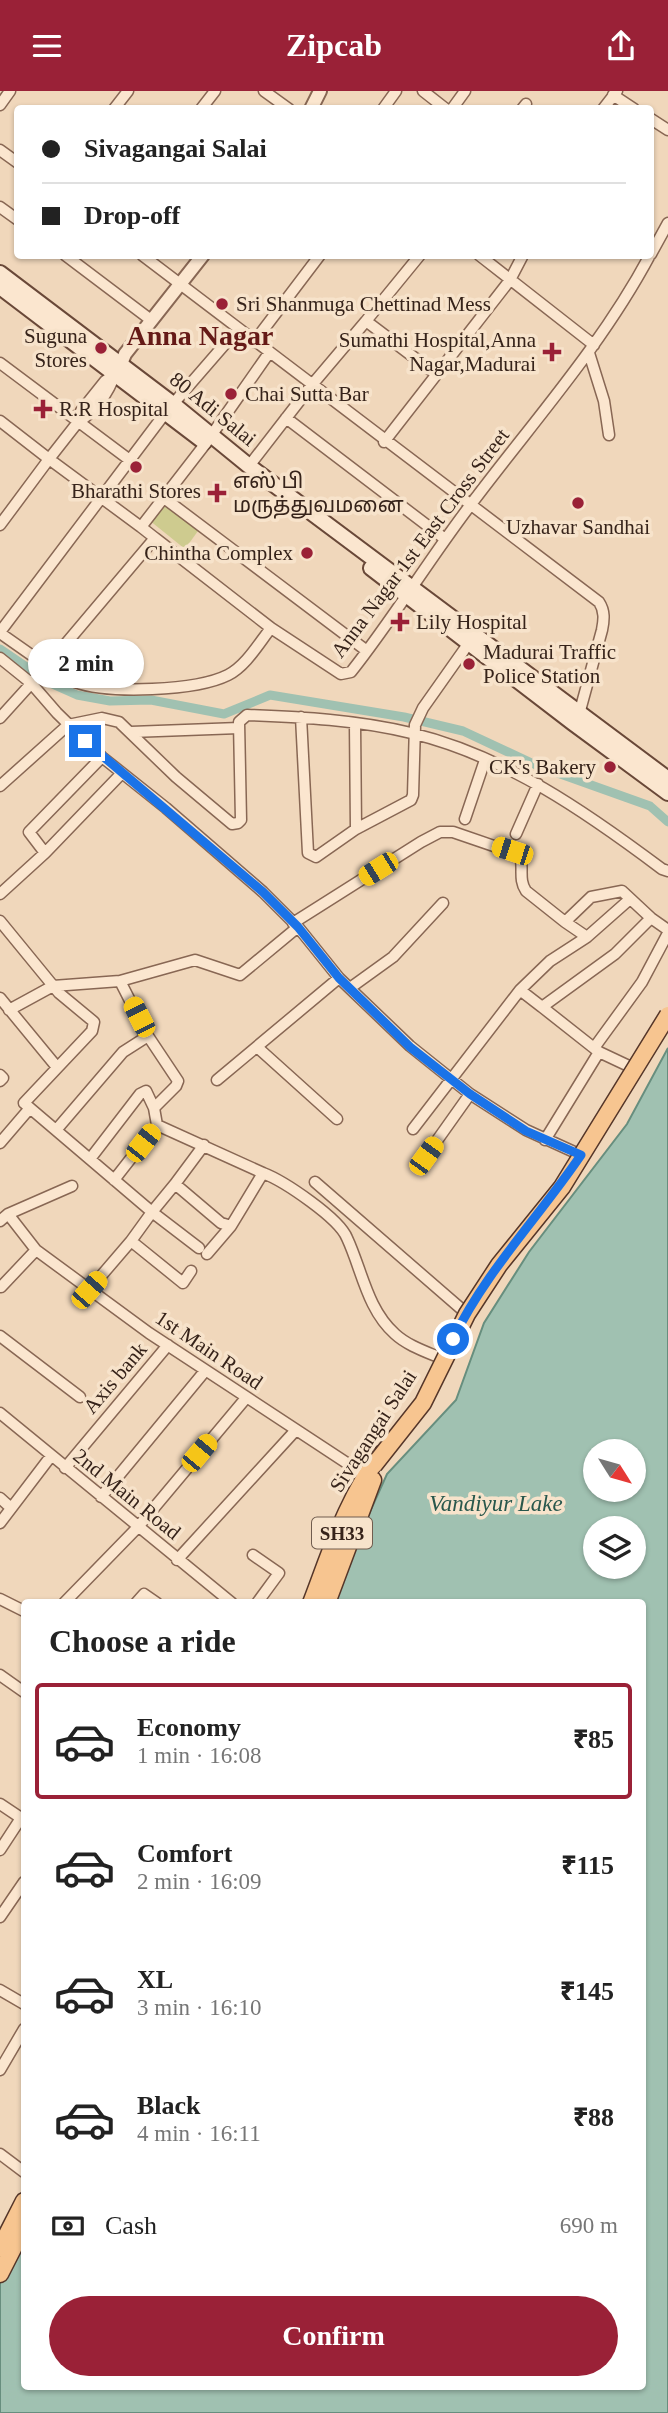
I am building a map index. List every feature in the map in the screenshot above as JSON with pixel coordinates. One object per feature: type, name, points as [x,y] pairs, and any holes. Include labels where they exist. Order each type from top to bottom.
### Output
[{"type":"main road","name":"80 Adi Salai","points":[[0,273],[118,369]]},
{"type":"main road","name":"80 Adi Salai","points":[[0,287],[118,369],[208,440],[409,590]]},
{"type":"main road","name":"80 Adi Salai","points":[[208,440],[249,466],[577,719],[668,793]]},
{"type":"main road","name":"80 Adi Salai","points":[[577,719],[668,779]]},
{"type":"main road","name":"Sivagangai Salai","points":[[315,1599],[358,1492],[422,1402],[466,1313],[498,1265],[584,1156],[668,1009]]},
{"type":"main road","points":[[372,1469],[423,1403],[467,1314],[499,1265],[562,1187],[668,1015]]},
{"type":"main road","name":"Sivagangai Salai","points":[[327,1599],[366,1494],[381,1465],[428,1405],[471,1316],[502,1268],[540,1223],[668,1026]]},
{"type":"main road","points":[[372,1469],[426,1404],[469,1315],[501,1267],[565,1188],[668,1026]]},
{"type":"main road","name":"Sivagangai Salai","points":[[326,1599],[372,1469]]},
{"type":"main road","points":[[0,2248],[21,2207]]},
{"type":"main road","points":[[0,2274],[21,2233]]},
{"type":"street","points":[[0,105],[10,91]]},
{"type":"street","points":[[204,105],[215,91]]},
{"type":"street","points":[[264,91],[283,105]]},
{"type":"street","points":[[423,91],[441,105]]},
{"type":"street","points":[[615,93],[629,105]]},
{"type":"street","points":[[0,207],[14,218]]},
{"type":"street","name":"Anna Nagar 1st East Cross Street","points":[[654,249],[668,223]]},
{"type":"street","points":[[70,259],[151,320]]},
{"type":"street","points":[[148,259],[384,442],[599,602],[603,608],[602,630],[577,719]]},
{"type":"street","points":[[118,369],[125,354],[201,259]]},
{"type":"street","points":[[254,342],[317,259]]},
{"type":"street","points":[[249,466],[311,386],[417,259]]},
{"type":"street","points":[[484,259],[591,349],[609,435]]},
{"type":"street","points":[[384,442],[510,280],[521,259]]},
{"type":"street","name":"Anna Nagar 1st East Cross Street","points":[[271,628],[341,674],[351,672],[470,505],[591,349],[630,294],[649,259]]},
{"type":"street","points":[[0,525],[78,422],[81,411],[105,381],[130,358],[178,295],[182,284]]},
{"type":"street","points":[[366,321],[436,374]]},
{"type":"street","points":[[0,421],[102,497],[271,628],[244,662],[229,675],[182,687],[100,687],[73,682],[45,667],[0,632],[102,497],[131,461],[170,408],[237,329]]},
{"type":"street","points":[[141,527],[208,440],[269,353]]},
{"type":"street","points":[[0,363],[131,461]]},
{"type":"street","points":[[286,418],[445,539]]},
{"type":"street","points":[[164,498],[367,651]]},
{"type":"street","points":[[0,718],[155,538]]},
{"type":"street","points":[[301,717],[308,853],[316,857],[356,829],[411,800],[415,730],[423,708],[472,638]]},
{"type":"street","points":[[0,658],[32,681],[68,725],[102,757],[263,892],[295,925],[339,978],[410,1047],[470,1094],[545,1140],[584,1156]]},
{"type":"street","points":[[0,786],[68,725],[109,718],[119,722],[176,777],[232,824],[241,820],[239,722],[247,715],[301,717],[415,730],[538,784],[596,819],[668,871]]},
{"type":"street","points":[[355,724],[356,829]]},
{"type":"street","points":[[131,733],[239,728]]},
{"type":"street","points":[[45,853],[29,832],[102,757]]},
{"type":"street","points":[[465,819],[485,759]]},
{"type":"street","points":[[0,894],[45,853],[122,773]]},
{"type":"street","points":[[516,834],[538,784]]},
{"type":"street","points":[[9,1010],[53,985],[120,981],[195,960],[240,975],[295,925],[440,832],[453,832],[520,855],[521,884],[526,891],[587,937]]},
{"type":"street","points":[[545,1140],[597,1050],[642,982],[668,932],[622,891],[591,897],[565,922]]},
{"type":"street","points":[[413,1129],[520,990],[550,961],[587,937],[630,899]]},
{"type":"street","points":[[349,988],[393,957],[443,903]]},
{"type":"street","points":[[542,1007],[615,954],[651,918]]},
{"type":"street","points":[[0,921],[59,993],[92,1019],[94,1026],[24,1103],[152,1212],[203,1251],[231,1226],[263,1173]]},
{"type":"street","points":[[217,1080],[339,978]]},
{"type":"street","points":[[120,981],[148,1036],[178,1081],[154,1108]]},
{"type":"street","points":[[520,990],[597,1050],[633,1068]]},
{"type":"street","points":[[0,998],[56,1066]]},
{"type":"street","points":[[57,1129],[123,1052],[148,1036]]},
{"type":"street","points":[[257,1047],[337,1119]]},
{"type":"street","points":[[0,1075],[0,1081]]},
{"type":"street","points":[[90,1159],[140,1094],[143,1091],[148,1093],[157,1125],[114,1180]]},
{"type":"street","points":[[426,1156],[470,1094]]},
{"type":"street","points":[[0,1143],[30,1108]]},
{"type":"street","points":[[157,1125],[288,1185],[343,1231],[365,1289],[381,1318],[394,1333],[408,1343],[443,1359]]},
{"type":"street","points":[[89,1290],[131,1241],[204,1145]]},
{"type":"street","points":[[315,1182],[466,1313]]},
{"type":"street","points":[[175,1184],[221,1223],[231,1226]]},
{"type":"street","points":[[4,1218],[72,1186]]},
{"type":"street","name":"1st Main Road","points":[[4,1218],[36,1250],[205,1371],[295,1431],[372,1469]]},
{"type":"street","points":[[131,1241],[183,1283],[191,1271]]},
{"type":"street","points":[[0,1287],[36,1250]]},
{"type":"street","points":[[0,1336],[79,1397]]},
{"type":"street","name":"Axis bank","points":[[65,1468],[168,1345]]},
{"type":"street","points":[[101,1497],[205,1371]]},
{"type":"street","points":[[68,1599],[138,1527],[246,1398]]},
{"type":"street","name":"2nd Main Road","points":[[0,1413],[227,1599]]},
{"type":"street","points":[[177,1560],[295,1431]]},
{"type":"street","points":[[0,1523],[51,1456]]},
{"type":"street","points":[[0,1499],[11,1508]]},
{"type":"street","points":[[253,1555],[279,1573],[260,1599]]},
{"type":"street","points":[[0,1599],[21,1610]]},
{"type":"street","points":[[0,1675],[21,1690]]},
{"type":"street","points":[[0,1804],[21,1818]]},
{"type":"street","points":[[0,1850],[21,1822]]},
{"type":"street","points":[[0,1917],[21,1886]]},
{"type":"street","points":[[0,1990],[21,2002]]},
{"type":"street","points":[[0,2070],[21,2034]]},
{"type":"street","points":[[0,2154],[21,2170]]},
{"type":"shaded area","points":[[168,497],[203,524],[185,549],[149,520]]},
{"type":"water","name":"Vandiyur Lake","points":[[668,1048],[668,2413],[0,2413],[0,2283],[21,2244],[21,2390],[646,2390],[646,1599],[336,1599],[355,1545],[387,1474],[456,1400],[484,1323],[529,1252],[627,1124]]},
{"type":"waterway","points":[[0,649],[50,683],[77,695],[110,701],[151,700],[224,714],[270,695],[404,717],[463,731],[538,766],[650,806],[668,822]]},
{"type":"place","name":"Sri Shanmuga Chettinad Mess","points":[[222,304]]},
{"type":"place","name":"Suguna Stores","points":[[101,348]]},
{"type":"place","name":"Sumathi Hospital,Anna Nagar,Madurai","points":[[552,352]]},
{"type":"place","name":"Chai Sutta Bar","points":[[231,394]]},
{"type":"place","name":"R.R Hospital","points":[[43,409]]},
{"type":"place","name":"Bharathi Stores","points":[[136,467]]},
{"type":"place","name":"எஸ் பி மருத்துவமனை","points":[[217,493]]},
{"type":"place","name":"Uzhavar Sandhai","points":[[578,503]]},
{"type":"place","name":"Chintha Complex","points":[[307,553]]},
{"type":"place","name":"Lily Hospital","points":[[400,622]]},
{"type":"place","name":"Madurai Traffic Police Station","points":[[469,664]]},
{"type":"place","name":"CK's Bakery","points":[[610,767]]},
{"type":"district","name":"Anna Nagar","points":[[200,335]]},
{"type":"route","points":[[85,741],[263,892],[298,927],[339,978],[410,1047],[470,1094],[526,1131],[581,1155],[535,1220],[498,1265],[466,1313],[453,1339]]}]
